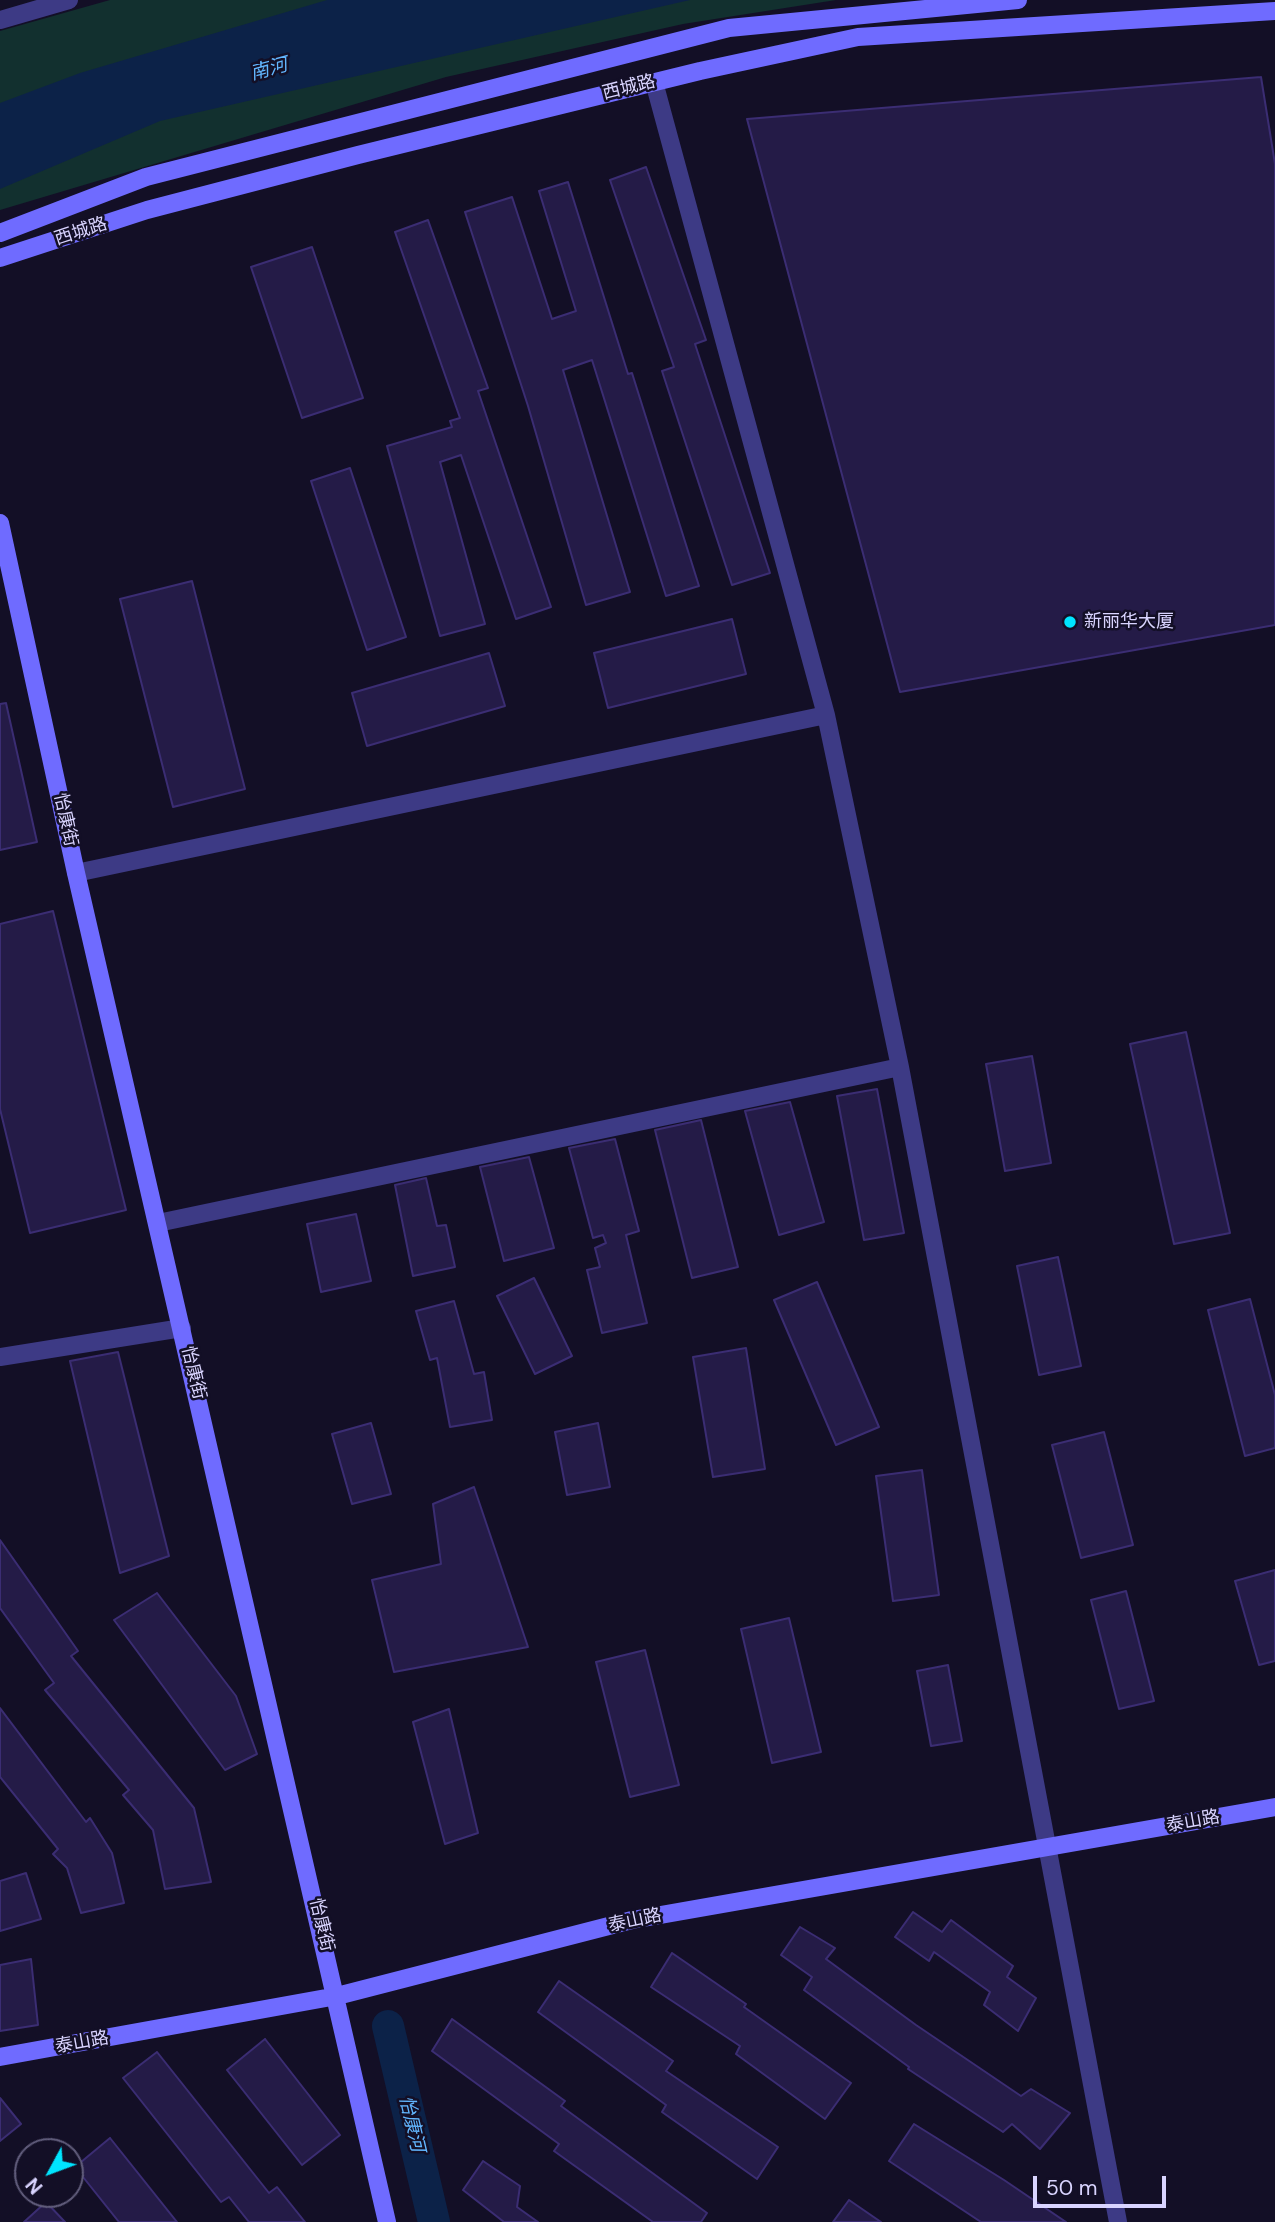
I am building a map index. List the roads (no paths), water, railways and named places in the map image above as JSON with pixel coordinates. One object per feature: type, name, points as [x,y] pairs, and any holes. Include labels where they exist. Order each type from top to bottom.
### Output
[{"type":"main road","name":"西城路","points":[[0,233],[146,177],[729,28],[1018,0]]},
{"type":"main road","name":"西城路","points":[[0,258],[147,210],[654,82],[858,37],[1275,11]]},
{"type":"main road","name":"怡康街","points":[[0,523],[76,873],[387,2222]]},
{"type":"main road","name":"泰山路","points":[[0,2057],[337,1996],[632,1920],[1275,1807]]},
{"type":"street","points":[[0,20],[69,0]]},
{"type":"street","points":[[654,82],[826,715],[900,1067],[1118,2222]]},
{"type":"street","points":[[76,873],[826,715]]},
{"type":"street","points":[[158,1223],[900,1067]]},
{"type":"street","points":[[0,1357],[182,1328]]},
{"type":"water","name":"南河","points":[[327,0],[690,0],[160,121],[0,189],[0,103],[80,73]]},
{"type":"waterway","name":"怡康河","points":[[388,2026],[434,2222]]},
{"type":"place","name":"新丽华大厦","points":[[1070,622]]}]
